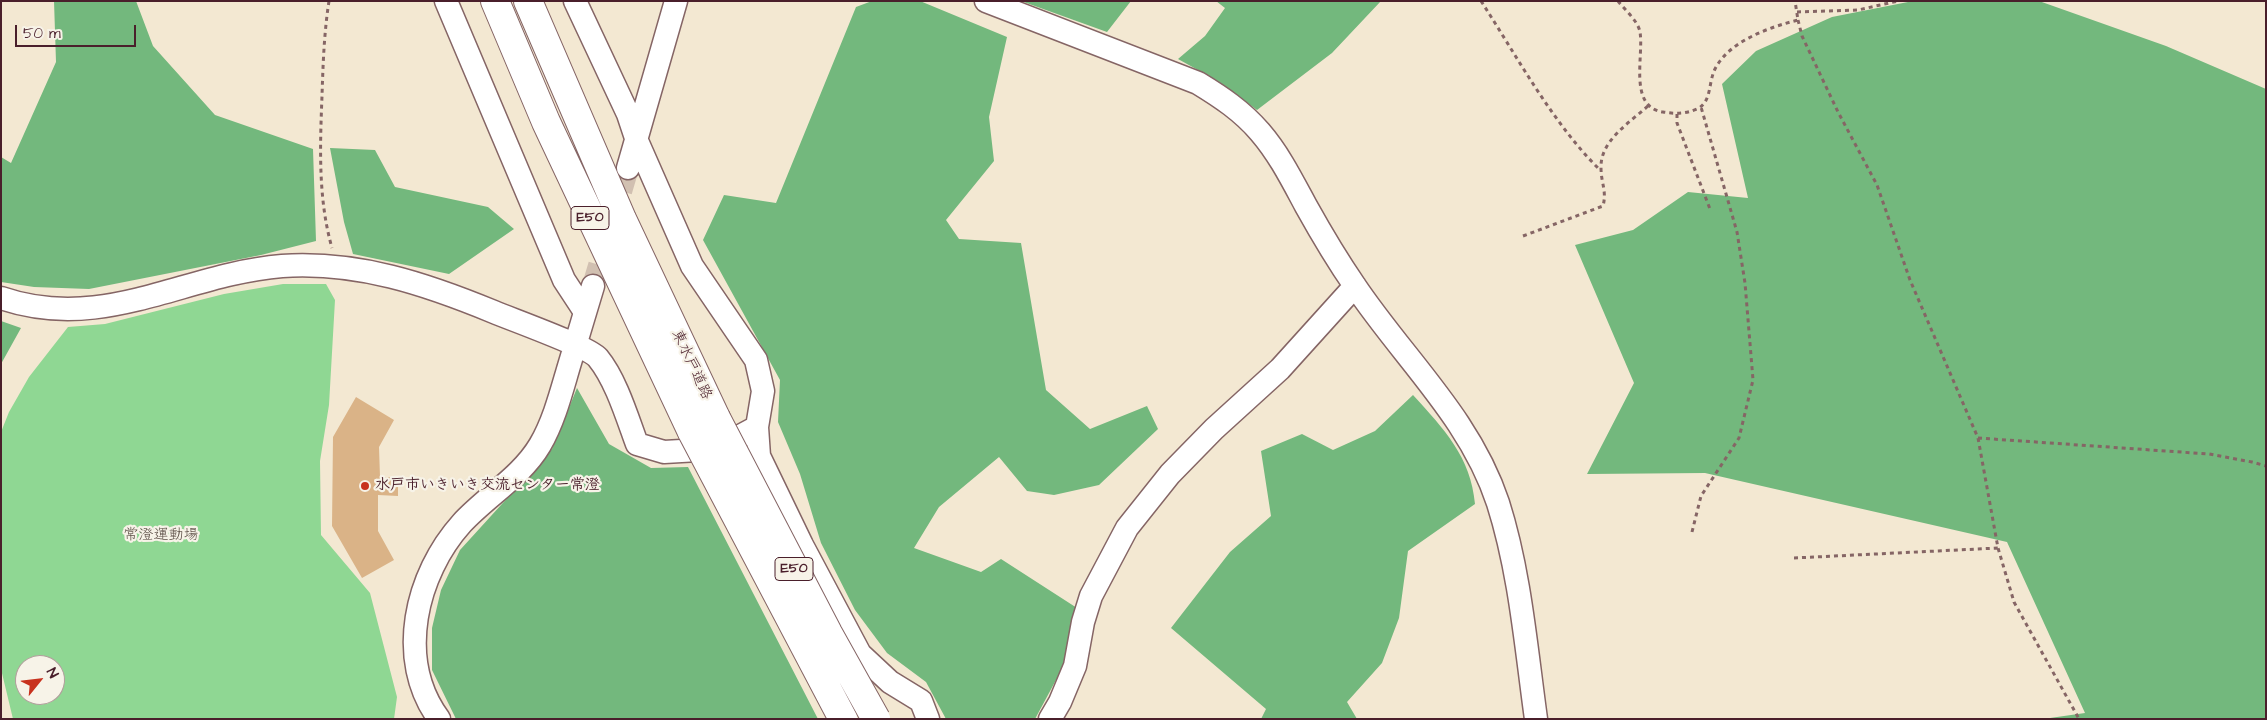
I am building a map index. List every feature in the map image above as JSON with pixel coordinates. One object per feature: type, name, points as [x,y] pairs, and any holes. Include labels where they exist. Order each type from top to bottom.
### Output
[{"type":"highway","name":"東水戸道路","points":[[495,1],[546,122],[692,432],[843,719]]},
{"type":"highway","name":"東水戸道路","points":[[528,1],[622,219],[716,418],[828,633],[876,719]]},
{"type":"street","points":[[446,1],[564,280],[585,312]]},
{"type":"street","points":[[575,1],[628,114],[637,141],[692,266],[756,360],[763,391],[757,427],[759,456],[802,545],[860,654],[890,682],[921,701],[928,719]]},
{"type":"street","points":[[628,168],[676,1]]},
{"type":"street","points":[[986,1],[1159,67],[1198,84],[1225,100],[1244,115],[1261,133],[1280,159],[1325,239],[1355,286],[1451,411],[1466,433],[1486,472],[1498,503],[1511,555],[1536,719]]},
{"type":"street","points":[[1,298],[41,307],[68,310],[100,308],[247,272],[282,266],[336,266],[402,278],[443,291],[575,345],[597,357],[617,394],[637,444],[664,452],[716,449],[757,427]]},
{"type":"street","points":[[439,719],[422,684],[415,652],[416,622],[420,595],[447,540],[464,521],[513,477],[539,446],[554,415],[593,286]]},
{"type":"street","points":[[1050,719],[1060,702],[1074,666],[1083,622],[1091,596],[1127,528],[1170,474],[1214,429],[1280,369],[1355,286]]},
{"type":"path","points":[[329,1],[320,142],[325,223],[336,266]]},
{"type":"path","points":[[1481,1],[1566,131],[1585,155],[1601,171]]},
{"type":"path","points":[[1618,1],[1638,26],[1640,82],[1648,106],[1658,111],[1677,114],[1701,107],[1707,101],[1715,68],[1726,56],[1758,34],[1798,20]]},
{"type":"path","points":[[1795,1],[1802,36],[1834,103],[1877,185],[1910,280],[1978,438],[1998,548],[2014,602],[2079,719]]},
{"type":"path","points":[[1797,12],[1858,10],[1898,1]]},
{"type":"path","points":[[1523,236],[1603,206],[1606,195],[1601,171],[1601,155],[1614,137],[1648,106]]},
{"type":"path","points":[[1692,532],[1701,496],[1739,438],[1753,380],[1745,283],[1737,232],[1701,107]]},
{"type":"path","points":[[1677,114],[1677,123],[1710,209]]},
{"type":"path","points":[[1978,438],[2209,454],[2266,466]]},
{"type":"path","points":[[1794,558],[1998,548]]},
{"type":"green space","points":[[54,1],[136,1],[153,46],[215,115],[313,149],[316,241],[261,255],[89,289],[34,287],[1,282],[1,157],[11,163],[56,62]]},
{"type":"green space","points":[[872,1],[920,1],[1007,37],[989,117],[994,161],[946,220],[959,239],[1021,243],[1046,390],[1090,429],[1147,406],[1158,429],[1099,485],[1054,495],[1027,491],[999,457],[939,507],[914,548],[981,572],[1001,559],[1077,608],[1063,667],[1035,719],[946,719],[926,682],[887,653],[855,610],[821,543],[800,474],[778,422],[780,380],[703,240],[724,195],[776,203],[856,7]]},
{"type":"green space","points":[[1021,1],[1131,1],[1107,32]]},
{"type":"green space","points":[[1216,1],[1381,1],[1332,53],[1257,110],[1216,80],[1178,59],[1205,36],[1225,8]]},
{"type":"green space","points":[[1913,1],[2039,1],[2166,46],[2266,89],[2266,719],[2043,719],[2085,713],[2007,542],[1705,473],[1587,474],[1634,383],[1575,245],[1633,230],[1688,192],[1748,198],[1722,84],[1756,51],[1832,17]]},
{"type":"green space","points":[[330,148],[375,150],[395,187],[488,207],[514,229],[449,274],[353,254],[344,222]]},
{"type":"green space","name":"常澄運動場","points":[[283,284],[326,284],[335,300],[329,405],[320,461],[321,535],[370,593],[397,697],[394,719],[13,719],[1,669],[1,432],[9,412],[29,377],[68,327],[105,324],[224,294]]},
{"type":"green space","points":[[1,321],[21,328],[1,364]]},
{"type":"green space","points":[[577,388],[609,444],[651,468],[688,467],[818,719],[456,719],[432,670],[432,628],[441,590],[460,550],[552,449]]},
{"type":"green space","points":[[1413,395],[1445,432],[1462,458],[1468,472],[1475,504],[1408,551],[1399,618],[1382,663],[1347,702],[1357,719],[1261,719],[1266,709],[1171,628],[1230,552],[1271,516],[1261,451],[1302,434],[1333,450],[1375,431]]},
{"type":"building","name":"水戸市いきいき交流センター常澄","points":[[356,397],[394,420],[379,447],[380,477],[398,477],[398,496],[378,495],[378,531],[394,560],[362,578],[332,526],[333,437]]},
{"type":"tunnel","points":[[593,286],[628,168]]},
{"type":"place","name":"水戸市いきいき交流センター常澄","points":[[365,486]]}]
